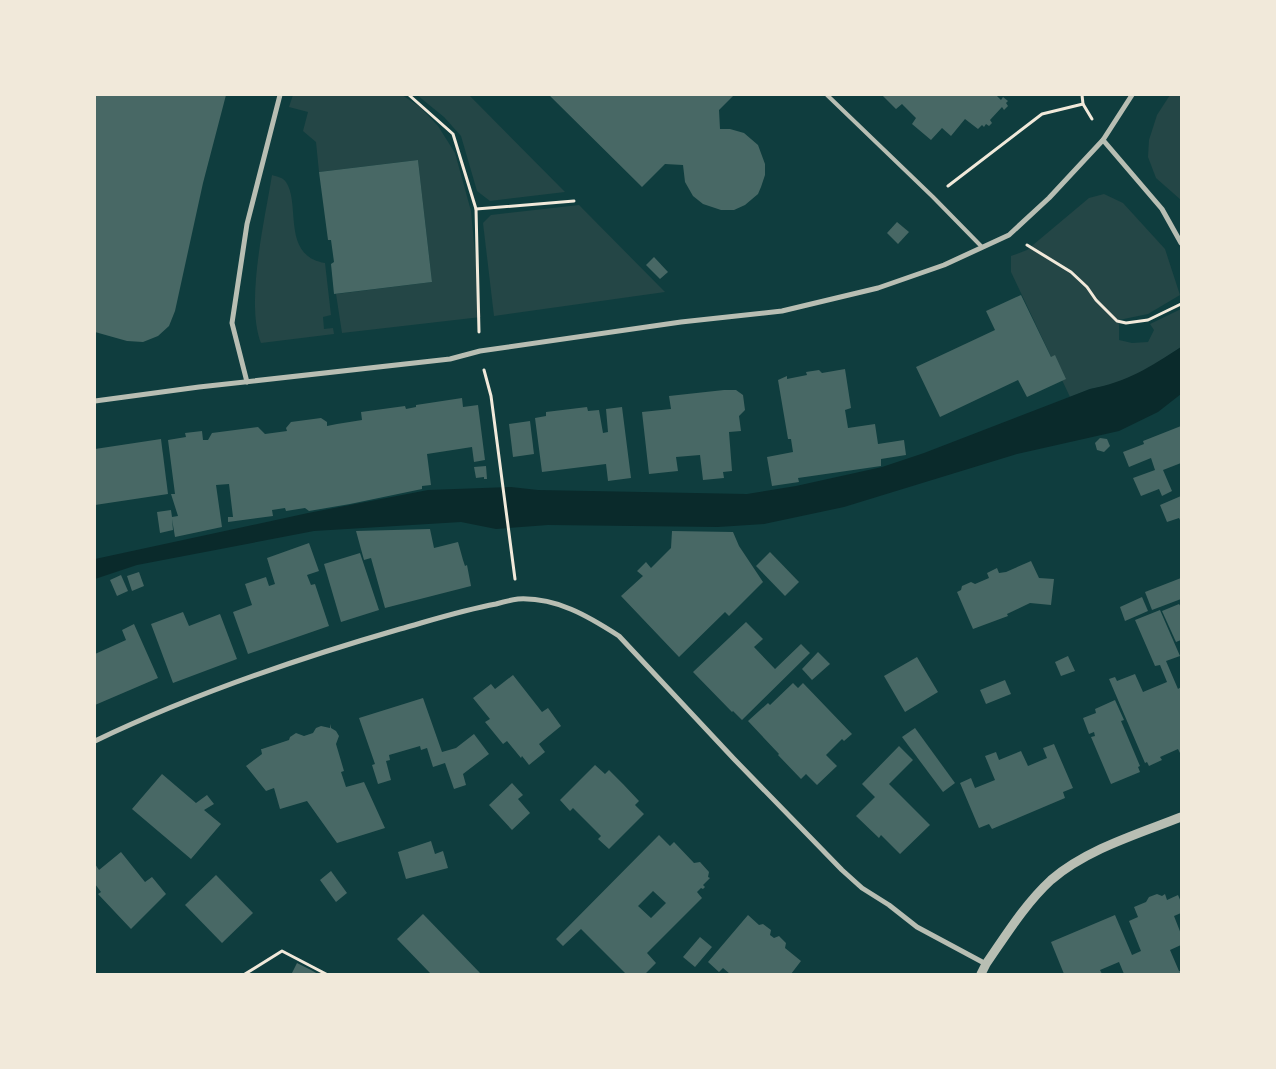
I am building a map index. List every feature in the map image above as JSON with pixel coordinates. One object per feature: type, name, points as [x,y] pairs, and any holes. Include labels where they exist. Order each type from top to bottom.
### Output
[{"type":"street","points":[[247,382],[232,324],[247,224],[280,95]]},
{"type":"street","points":[[95,401],[199,387],[450,359],[480,351],[681,322],[782,310],[832,300],[913,277],[959,259],[981,246],[1009,235],[1050,198],[1103,140],[1132,95]]},
{"type":"street","points":[[1103,140],[1162,209],[1181,243]]},
{"type":"street","points":[[95,741],[222,686],[318,653],[483,606],[518,599],[549,602],[573,609],[619,636],[734,759],[855,882],[918,927],[986,964]]},
{"type":"street","points":[[981,974],[1028,904],[1052,880],[1078,861],[1181,817]]},
{"type":"lane","points":[[828,95],[934,197],[981,246]]},
{"type":"path","points":[[409,95],[454,134],[476,209],[480,351],[491,396],[518,599]]},
{"type":"path","points":[[934,197],[1042,114],[1083,104]]},
{"type":"path","points":[[476,209],[574,201]]},
{"type":"path","points":[[1009,235],[1071,272],[1117,321],[1126,323],[1148,320],[1181,304]]},
{"type":"path","points":[[245,974],[282,951],[326,974]]},
{"type":"shaded area","points":[[293,95],[402,95],[420,107],[438,126],[455,153],[471,211],[481,317],[342,333],[336,294],[432,282],[418,160],[319,172],[316,142],[303,131],[308,112],[289,107]]},
{"type":"shaded area","points":[[417,95],[469,95],[565,192],[490,201],[477,191],[461,136],[444,117]]},
{"type":"shaded area","points":[[1170,95],[1181,95],[1181,200],[1156,178],[1148,157],[1149,140],[1157,115]]},
{"type":"shaded area","points":[[272,175],[284,180],[290,192],[297,240],[302,250],[311,258],[325,263],[331,315],[323,317],[324,329],[333,328],[334,334],[261,343],[255,306],[256,284],[261,237]]},
{"type":"shaded area","points":[[1104,194],[1123,203],[1165,249],[1180,295],[1148,314],[1119,320],[1119,340],[1132,343],[1148,342],[1154,330],[1150,324],[1181,309],[1181,347],[1145,371],[1111,385],[1090,389],[1070,397],[1011,272],[1011,256],[1027,250],[1089,198]]},
{"type":"shaded area","points":[[579,205],[665,292],[494,316],[483,223],[491,215]]},
{"type":"shaded area","points":[[1181,347],[1181,394],[1158,412],[1119,431],[1017,454],[844,507],[764,524],[718,527],[548,525],[496,529],[461,522],[314,531],[137,565],[95,579],[95,559],[308,513],[428,490],[511,487],[538,490],[747,494],[796,486],[882,467],[924,453],[1090,389],[1127,378]]},
{"type":"building","points":[[95,95],[226,95],[203,183],[175,311],[169,326],[158,336],[143,342],[127,341],[95,332]]},
{"type":"building","points":[[549,95],[734,95],[719,110],[720,129],[730,129],[744,133],[758,145],[765,164],[765,175],[758,194],[745,205],[734,210],[721,210],[703,204],[693,196],[685,182],[683,165],[665,164],[642,187]]},
{"type":"building","points":[[882,95],[996,95],[1001,100],[1003,97],[1008,101],[1006,103],[1008,106],[1004,110],[1002,107],[990,120],[992,123],[989,126],[986,124],[984,127],[982,125],[978,129],[965,119],[951,136],[942,128],[931,140],[912,124],[916,118],[902,104],[896,109]]},
{"type":"building","points":[[418,160],[432,282],[334,294],[331,264],[334,262],[331,240],[328,240],[319,172]]},
{"type":"building","points":[[897,222],[909,232],[898,244],[887,233]]},
{"type":"building","points":[[654,257],[668,272],[660,279],[646,265]]},
{"type":"building","points":[[1021,295],[1051,357],[1055,355],[1066,379],[1027,397],[1018,380],[940,417],[916,367],[995,330],[986,311]]},
{"type":"building","points":[[845,369],[851,408],[845,410],[848,428],[875,424],[878,444],[904,440],[906,455],[881,459],[881,466],[798,478],[799,482],[772,486],[767,457],[793,452],[791,439],[788,439],[778,380],[787,376],[787,379],[807,375],[806,372],[819,370],[822,373]]},
{"type":"building","points":[[736,390],[743,395],[745,410],[739,416],[741,431],[729,432],[732,471],[723,472],[724,478],[703,480],[700,455],[676,457],[678,471],[649,474],[642,412],[671,409],[669,396]]},
{"type":"building","points":[[462,398],[463,407],[478,405],[485,460],[474,462],[472,447],[427,454],[431,485],[422,486],[422,489],[350,504],[309,511],[305,508],[286,511],[285,508],[272,510],[273,516],[228,522],[228,517],[233,517],[229,484],[216,485],[222,527],[175,537],[172,519],[173,530],[160,533],[157,512],[171,510],[172,517],[178,516],[171,494],[175,494],[168,440],[186,437],[185,433],[202,431],[203,440],[208,440],[212,433],[258,427],[265,434],[287,431],[286,428],[291,422],[321,418],[327,422],[327,426],[362,420],[361,412],[405,406],[406,409],[416,407],[416,405]]},
{"type":"building","points":[[587,407],[588,411],[599,410],[603,433],[608,432],[606,409],[622,407],[631,478],[608,481],[606,464],[542,472],[535,418],[546,416],[546,412]]},
{"type":"building","points":[[530,421],[534,454],[513,457],[509,424]]},
{"type":"building","points":[[1181,426],[1181,463],[1163,470],[1172,491],[1162,496],[1159,489],[1141,496],[1133,478],[1155,470],[1151,458],[1129,467],[1123,452],[1144,444],[1143,441]]},
{"type":"building","points":[[1100,438],[1107,439],[1110,446],[1104,452],[1097,450],[1095,443]]},
{"type":"building","points":[[161,439],[168,494],[95,505],[95,449]]},
{"type":"building","points":[[486,466],[487,479],[484,479],[484,477],[476,478],[474,467]]},
{"type":"building","points":[[1181,496],[1181,522],[1179,518],[1167,522],[1160,505]]},
{"type":"building","points":[[430,529],[434,548],[458,542],[465,566],[467,565],[471,586],[385,608],[371,558],[364,560],[356,531]]},
{"type":"building","points":[[672,531],[733,532],[739,546],[763,582],[729,616],[725,612],[679,657],[621,596],[643,576],[637,571],[646,562],[651,568],[671,548]]},
{"type":"building","points":[[309,543],[319,571],[307,575],[311,585],[315,584],[329,626],[248,654],[233,612],[252,605],[245,584],[266,577],[269,586],[275,584],[267,558]]},
{"type":"building","points":[[770,552],[799,582],[785,596],[756,566]]},
{"type":"building","points":[[360,553],[379,610],[341,622],[324,564]]},
{"type":"building","points":[[1031,561],[1039,578],[1054,579],[1051,605],[1030,603],[1007,614],[1008,616],[973,629],[957,592],[961,590],[962,586],[971,582],[975,584],[989,578],[987,573],[997,568],[999,573],[1006,572]]},
{"type":"building","points":[[139,572],[144,586],[132,591],[127,576]]},
{"type":"building","points":[[121,575],[128,591],[117,596],[110,580]]},
{"type":"building","points":[[1181,578],[1181,599],[1152,610],[1145,592]]},
{"type":"building","points":[[1142,597],[1148,611],[1125,621],[1120,607]]},
{"type":"building","points":[[1179,604],[1181,607],[1181,640],[1176,642],[1162,611]]},
{"type":"building","points":[[1160,610],[1180,656],[1166,661],[1178,689],[1181,687],[1181,755],[1178,749],[1160,757],[1162,760],[1149,766],[1147,762],[1145,763],[1109,679],[1115,677],[1117,681],[1135,674],[1143,692],[1167,682],[1160,665],[1155,666],[1135,620]]},
{"type":"building","points":[[183,612],[189,626],[220,614],[237,659],[173,683],[151,624]]},
{"type":"building","points":[[746,622],[763,639],[754,647],[775,669],[801,644],[810,653],[742,720],[693,672]]},
{"type":"building","points":[[134,624],[158,678],[95,705],[95,654],[126,640],[122,630]]},
{"type":"building","points":[[818,652],[830,664],[812,680],[802,669]]},
{"type":"building","points":[[1068,656],[1075,671],[1061,676],[1055,662]]},
{"type":"building","points":[[917,657],[938,692],[905,712],[884,676]]},
{"type":"building","points":[[513,675],[542,712],[548,708],[561,726],[539,744],[545,752],[529,765],[507,741],[503,744],[485,722],[490,719],[473,698],[491,684],[495,689]]},
{"type":"building","points":[[1005,680],[1011,694],[986,704],[980,690]]},
{"type":"building","points":[[793,683],[798,688],[803,683],[852,734],[844,741],[842,739],[826,755],[837,766],[817,785],[806,774],[801,779],[748,721],[768,703],[770,705]]},
{"type":"building","points":[[423,698],[442,752],[456,748],[474,734],[489,754],[463,774],[466,785],[454,789],[445,763],[433,767],[427,748],[421,750],[420,746],[389,755],[390,760],[386,761],[391,780],[378,784],[372,765],[375,764],[359,718]]},
{"type":"building","points":[[1115,700],[1124,720],[1121,721],[1140,766],[1138,767],[1140,772],[1111,784],[1091,737],[1095,736],[1094,732],[1089,734],[1083,718],[1096,713],[1095,709]]},
{"type":"building","points":[[330,724],[331,728],[339,736],[336,744],[344,771],[341,772],[346,787],[364,782],[385,828],[337,843],[307,801],[280,809],[274,788],[266,791],[246,766],[262,754],[261,749],[289,740],[296,733],[304,736],[313,733],[316,728],[321,726],[330,728]]},
{"type":"building","points":[[915,728],[955,783],[943,792],[902,737]]},
{"type":"building","points":[[1054,744],[1073,788],[1063,792],[1065,798],[992,829],[989,824],[979,828],[960,783],[971,778],[975,788],[995,780],[985,756],[996,752],[999,760],[1021,751],[1028,766],[1047,758],[1043,748]]},
{"type":"building","points":[[899,746],[913,760],[889,784],[930,825],[900,854],[881,835],[879,838],[856,816],[875,797],[862,784]]},
{"type":"building","points":[[595,765],[605,774],[609,770],[639,801],[635,805],[644,814],[609,849],[598,839],[601,836],[573,808],[570,811],[560,800]]},
{"type":"building","points":[[162,774],[196,803],[207,795],[214,804],[204,810],[221,824],[191,859],[132,809]]},
{"type":"building","points":[[512,783],[523,795],[518,799],[530,813],[512,830],[489,805]]},
{"type":"building","points":[[659,835],[670,846],[674,842],[694,863],[700,862],[709,872],[708,877],[710,878],[703,885],[705,887],[697,892],[702,898],[647,953],[656,963],[645,974],[623,974],[625,973],[581,929],[563,946],[556,939]],"holes":[[[653,891],[666,903],[651,918],[638,906]]]},
{"type":"building","points":[[431,841],[435,854],[443,851],[448,868],[406,879],[398,852]]},
{"type":"building","points":[[121,852],[145,882],[152,877],[166,894],[131,929],[98,894],[101,892],[95,884],[95,864],[99,870]]},
{"type":"building","points":[[331,871],[347,893],[336,902],[320,880]]},
{"type":"building","points":[[216,875],[253,913],[222,943],[185,905]]},
{"type":"building","points":[[1157,894],[1162,896],[1165,894],[1167,900],[1178,895],[1181,902],[1181,913],[1174,916],[1181,934],[1181,945],[1170,950],[1181,974],[1124,974],[1119,962],[1100,970],[1102,974],[1064,974],[1051,942],[1115,915],[1132,955],[1141,951],[1129,921],[1138,917],[1134,907],[1146,902],[1149,897]]},
{"type":"building","points":[[423,914],[481,974],[431,974],[397,939]]},
{"type":"building","points":[[748,915],[759,925],[763,924],[771,930],[770,935],[774,938],[779,936],[786,943],[785,948],[801,961],[791,974],[730,974],[723,968],[719,972],[708,962]]},
{"type":"building","points":[[700,937],[712,947],[695,967],[683,957]]},
{"type":"building","points":[[297,963],[311,970],[318,974],[292,973]]}]
